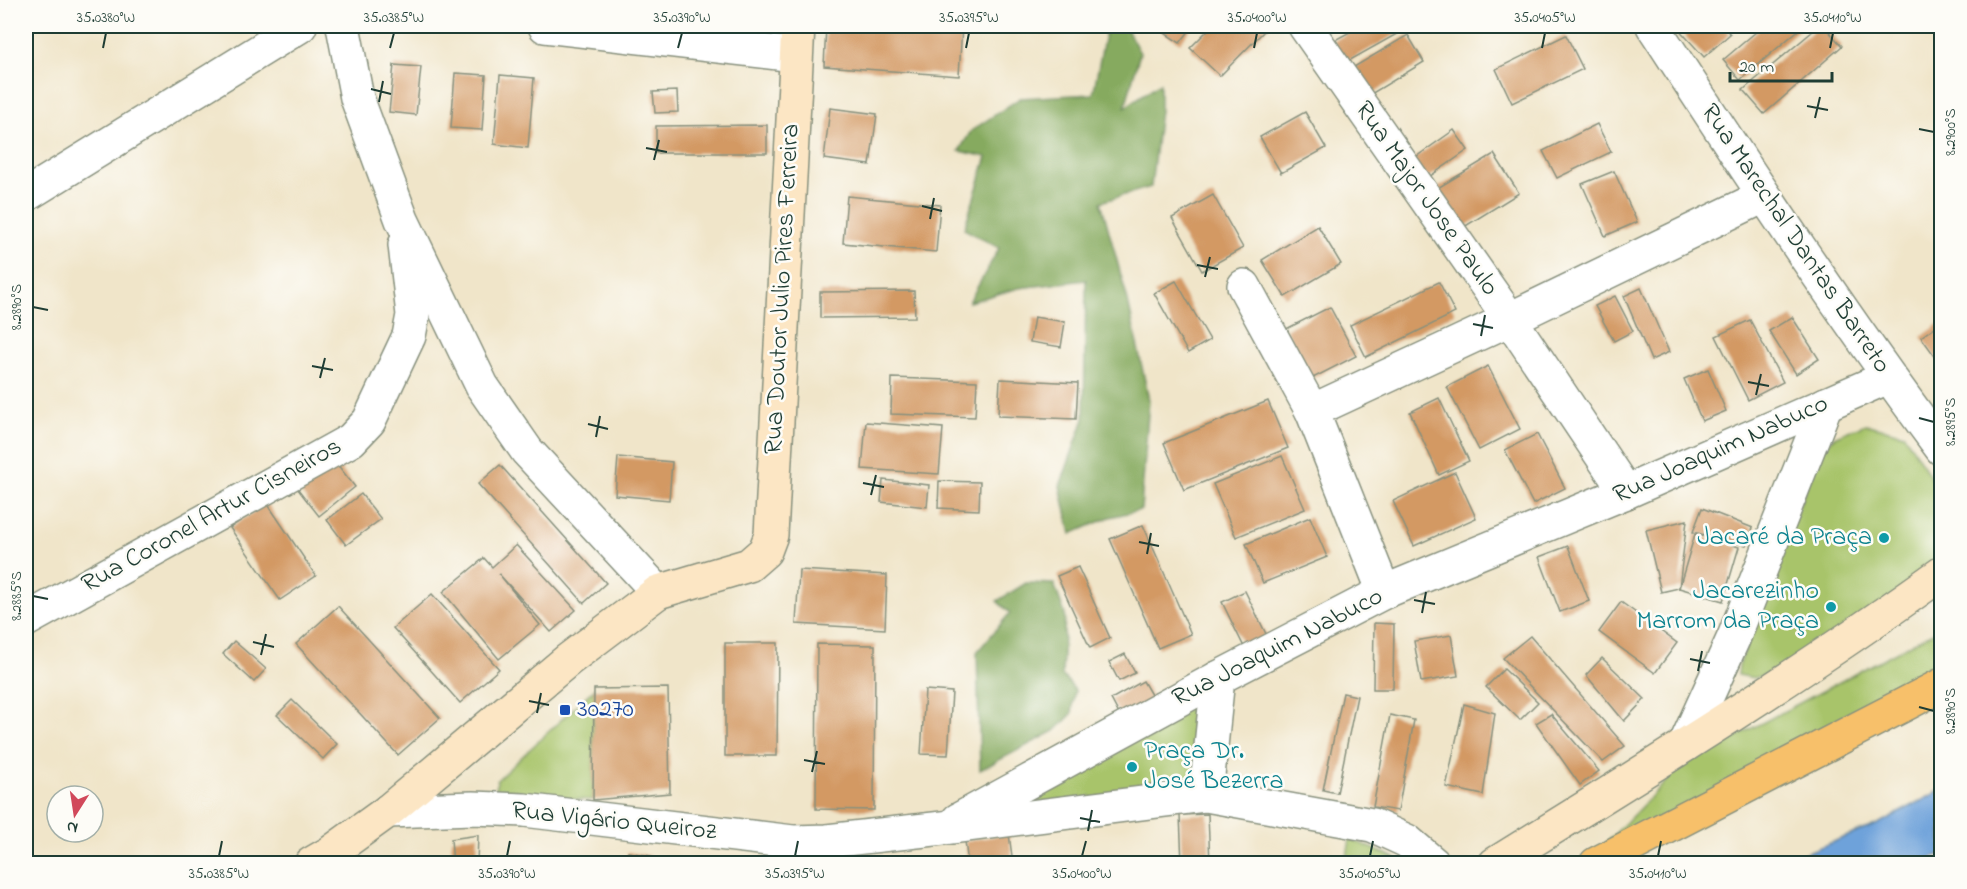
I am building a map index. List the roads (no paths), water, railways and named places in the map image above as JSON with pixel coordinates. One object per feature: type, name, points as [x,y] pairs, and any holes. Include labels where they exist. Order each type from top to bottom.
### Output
[{"type":"main road","points":[[1596,864],[1941,686]]},
{"type":"street","points":[[26,195],[300,26]]},
{"type":"street","points":[[324,860],[388,811],[568,660],[658,592],[527,451],[482,386],[402,220],[357,98],[343,26]]},
{"type":"street","points":[[545,26],[796,40]]},
{"type":"street","name":"Rua Major Jose Paulo","points":[[1305,26],[1510,319],[1626,492]]},
{"type":"street","name":"Rua Marechal Dantas Barreto","points":[[1653,26],[1764,196],[1888,377],[1941,449]]},
{"type":"street","name":"Rua Doutor Julio Pires Ferreira","points":[[658,592],[749,565],[765,551],[771,535],[796,40]]},
{"type":"street","points":[[1312,411],[1510,319],[1764,196]]},
{"type":"street","name":"Rua Coronel Artur Cisneiros","points":[[26,620],[351,440],[369,421],[409,336],[413,315],[402,220]]},
{"type":"street","points":[[1244,286],[1312,411],[1384,592]]},
{"type":"street","name":"Rua Joaquim Nabuco","points":[[943,828],[1218,678],[1384,592],[1626,492],[1888,377]]},
{"type":"street","points":[[1685,745],[1734,637],[1826,404]]},
{"type":"street","points":[[1495,864],[1685,745],[1886,614],[1941,573]]},
{"type":"street","points":[[1206,795],[1218,678]]},
{"type":"street","name":"Rua Vigário Queiroz","points":[[388,811],[472,808],[524,810],[793,842],[827,841],[943,828],[1206,795],[1372,825],[1407,841],[1434,864]]},
{"type":"water","points":[[1941,790],[1941,854],[1919,863],[1780,863],[1878,824]]},
{"type":"place","name":"Jacaré da Praça","points":[[1884,538]]},
{"type":"place","name":"Jacarezinho Marrom da Praça","points":[[1831,607]]},
{"type":"place","name":"30270","points":[[565,710]]},
{"type":"place","name":"Praça Dr. José Bezerra","points":[[1132,767]]}]
